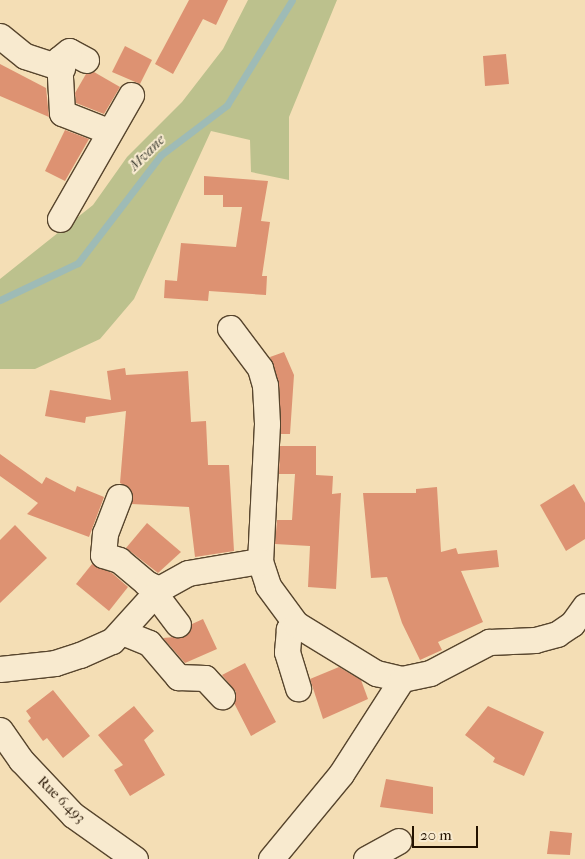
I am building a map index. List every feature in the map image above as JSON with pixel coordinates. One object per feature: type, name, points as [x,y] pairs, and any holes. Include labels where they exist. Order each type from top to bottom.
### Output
[{"type":"street","points":[[0,36],[25,56],[62,68]]},
{"type":"street","points":[[86,60],[65,51],[59,59],[62,68],[62,113],[108,131]]},
{"type":"street","points":[[60,219],[108,131],[132,95]]},
{"type":"street","points":[[230,328],[260,368],[265,385],[267,424],[260,561],[268,586],[296,624],[376,673],[402,679],[430,673],[489,642],[534,640],[557,634],[572,624],[585,606]]},
{"type":"street","points":[[118,497],[105,533],[103,555],[119,560],[157,591],[178,624]]},
{"type":"street","points":[[0,669],[55,663],[112,641],[157,591],[188,573],[210,567],[260,561]]},
{"type":"street","points":[[296,624],[288,629],[286,652],[298,688]]},
{"type":"street","points":[[122,632],[148,642],[178,678],[205,678],[222,696]]},
{"type":"street","points":[[271,859],[342,774],[402,679]]},
{"type":"street","name":"Rue 6.493","points":[[0,730],[21,760],[74,816],[134,859]]},
{"type":"street","points":[[366,859],[398,840]]},
{"type":"green space","points":[[248,0],[337,0],[289,117],[289,180],[251,172],[250,140],[211,131],[134,299],[100,339],[35,369],[0,369],[0,279],[93,205],[127,157],[182,102],[223,49]]},
{"type":"building","points":[[189,0],[228,0],[216,25],[203,19],[173,74],[155,64]]},
{"type":"building","points":[[125,46],[152,60],[140,84],[112,72]]},
{"type":"building","points":[[506,54],[509,84],[485,86],[483,56]]},
{"type":"building","points":[[0,64],[46,88],[49,117],[0,96]]},
{"type":"building","points":[[94,72],[120,87],[104,114],[76,103],[75,93],[86,74]]},
{"type":"building","points":[[65,130],[89,139],[65,181],[45,171]]},
{"type":"building","points":[[204,176],[268,181],[261,221],[270,222],[262,276],[267,276],[266,295],[209,291],[208,301],[164,298],[165,280],[177,281],[181,243],[236,247],[242,207],[223,207],[223,195],[204,195]]},
{"type":"building","points":[[284,352],[294,375],[290,434],[281,434],[279,384],[270,357]]},
{"type":"building","points":[[125,368],[126,375],[188,371],[191,422],[206,421],[208,465],[229,465],[234,551],[195,557],[189,507],[132,504],[130,488],[120,483],[126,411],[86,417],[85,423],[45,416],[50,390],[111,400],[107,371]]},
{"type":"building","points":[[280,446],[316,446],[316,475],[333,476],[332,494],[341,493],[336,589],[308,587],[310,546],[275,544],[277,520],[292,520],[295,474],[279,474]]},
{"type":"building","points":[[0,454],[42,484],[46,477],[75,492],[77,486],[104,497],[89,537],[27,514],[38,503],[0,476]]},
{"type":"building","points":[[574,484],[585,503],[585,539],[566,551],[540,505]]},
{"type":"building","points":[[437,487],[441,552],[456,548],[458,554],[497,550],[499,567],[461,571],[483,622],[438,642],[442,650],[420,660],[402,623],[387,577],[371,578],[363,493],[416,493],[416,489]]},
{"type":"building","points":[[147,523],[181,552],[158,573],[126,548]]},
{"type":"building","points":[[15,525],[47,558],[0,603],[0,540]]},
{"type":"building","points":[[92,564],[112,573],[128,587],[109,611],[76,584]]},
{"type":"building","points":[[203,619],[217,649],[185,663],[163,638],[186,636],[192,624]]},
{"type":"building","points":[[245,663],[276,722],[251,736],[234,703],[236,692],[222,675]]},
{"type":"building","points":[[339,667],[361,680],[368,699],[323,719],[310,679]]},
{"type":"building","points":[[53,690],[90,736],[63,758],[47,738],[43,741],[28,721],[31,718],[26,711]]},
{"type":"building","points":[[134,706],[154,731],[144,740],[165,775],[130,796],[114,770],[123,765],[98,735]]},
{"type":"building","points":[[488,706],[544,732],[524,776],[493,762],[495,758],[465,735]]},
{"type":"building","points":[[386,779],[433,787],[433,814],[380,807]]},
{"type":"building","points":[[550,831],[572,833],[570,855],[547,854]]},
{"type":"waterway","name":"Mvane","points":[[0,300],[78,263],[161,155],[227,105],[292,0]]}]
